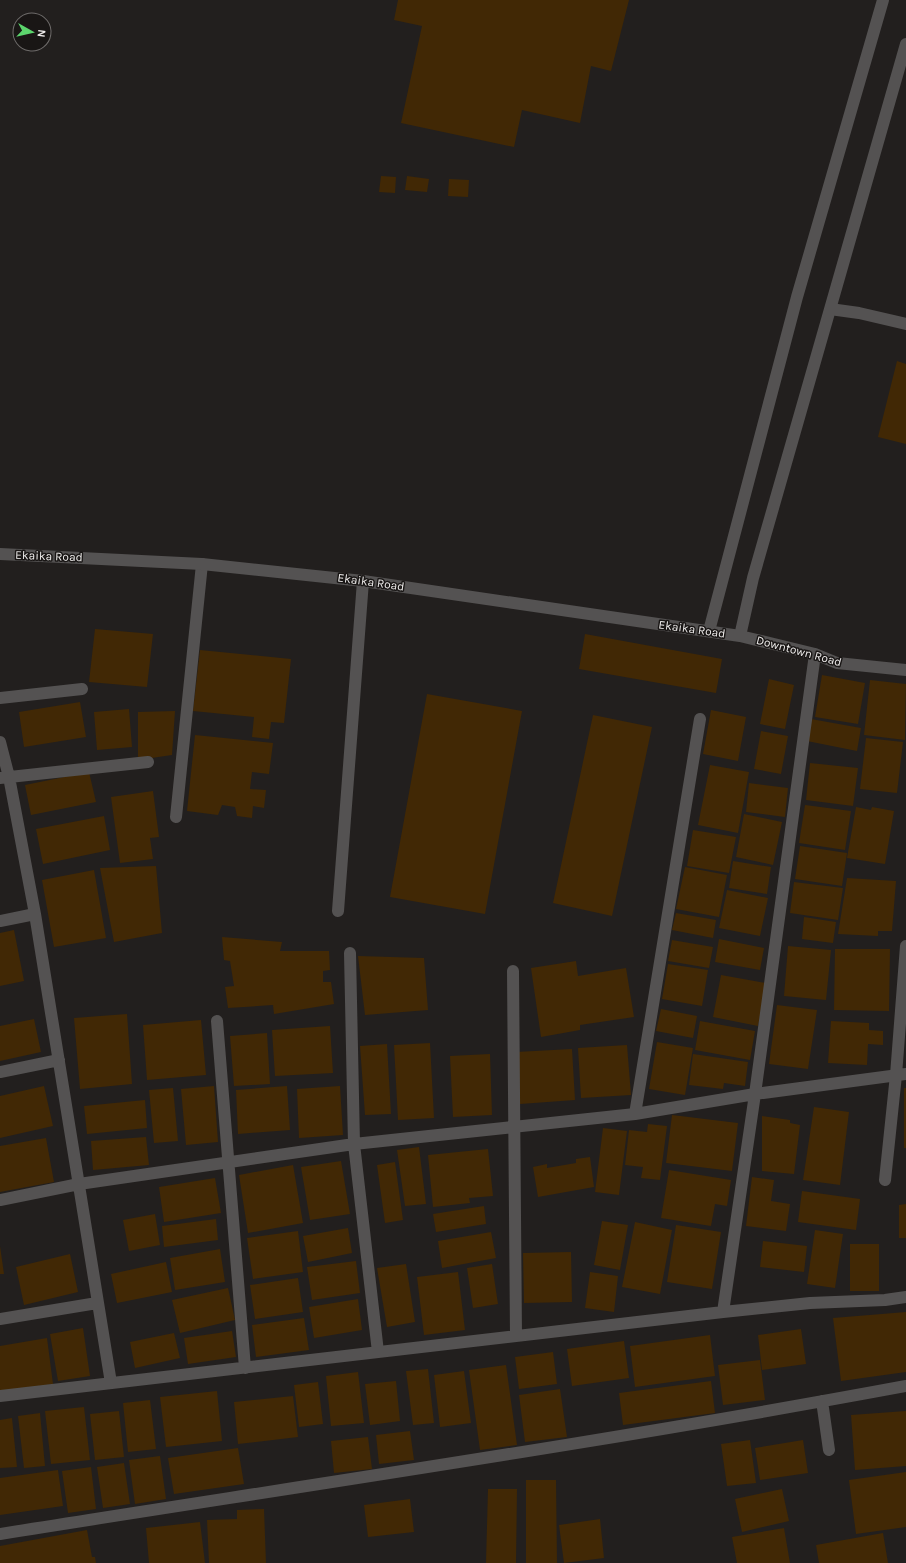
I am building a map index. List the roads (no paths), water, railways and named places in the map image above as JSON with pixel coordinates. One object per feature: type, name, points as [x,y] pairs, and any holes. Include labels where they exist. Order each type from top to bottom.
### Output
[{"type":"street","points":[[709,632],[797,297],[883,0]]},
{"type":"street","points":[[740,636],[753,578],[906,44]]},
{"type":"street","points":[[830,309],[859,313],[906,324]]},
{"type":"street","name":"Ekaika Road","points":[[0,554],[202,564],[363,580],[740,636]]},
{"type":"street","points":[[176,817],[202,564]]},
{"type":"street","points":[[338,911],[363,580]]},
{"type":"street","name":"Downtown Road","points":[[740,636],[815,654],[837,663],[906,670]]},
{"type":"street","points":[[723,1312],[756,1094],[815,654]]},
{"type":"street","points":[[0,698],[82,689]]},
{"type":"street","points":[[635,1114],[700,719]]},
{"type":"street","points":[[0,742],[5,777],[35,914],[110,1383]]},
{"type":"street","points":[[5,777],[148,762]]},
{"type":"street","points":[[0,921],[35,914]]},
{"type":"street","points":[[885,1180],[901,1075],[906,946]]},
{"type":"street","points":[[350,953],[354,1144],[378,1352]]},
{"type":"street","points":[[513,970],[516,1336]]},
{"type":"street","points":[[217,1021],[245,1368]]},
{"type":"street","points":[[0,1072],[59,1060]]},
{"type":"street","points":[[0,1200],[79,1184],[354,1144],[635,1114],[756,1094],[901,1075]]},
{"type":"street","points":[[0,1396],[723,1312],[810,1303],[885,1300],[906,1296]]},
{"type":"street","points":[[0,1319],[97,1303]]},
{"type":"street","points":[[0,1534],[522,1452],[906,1386]]},
{"type":"street","points":[[822,1401],[829,1450]]}]
